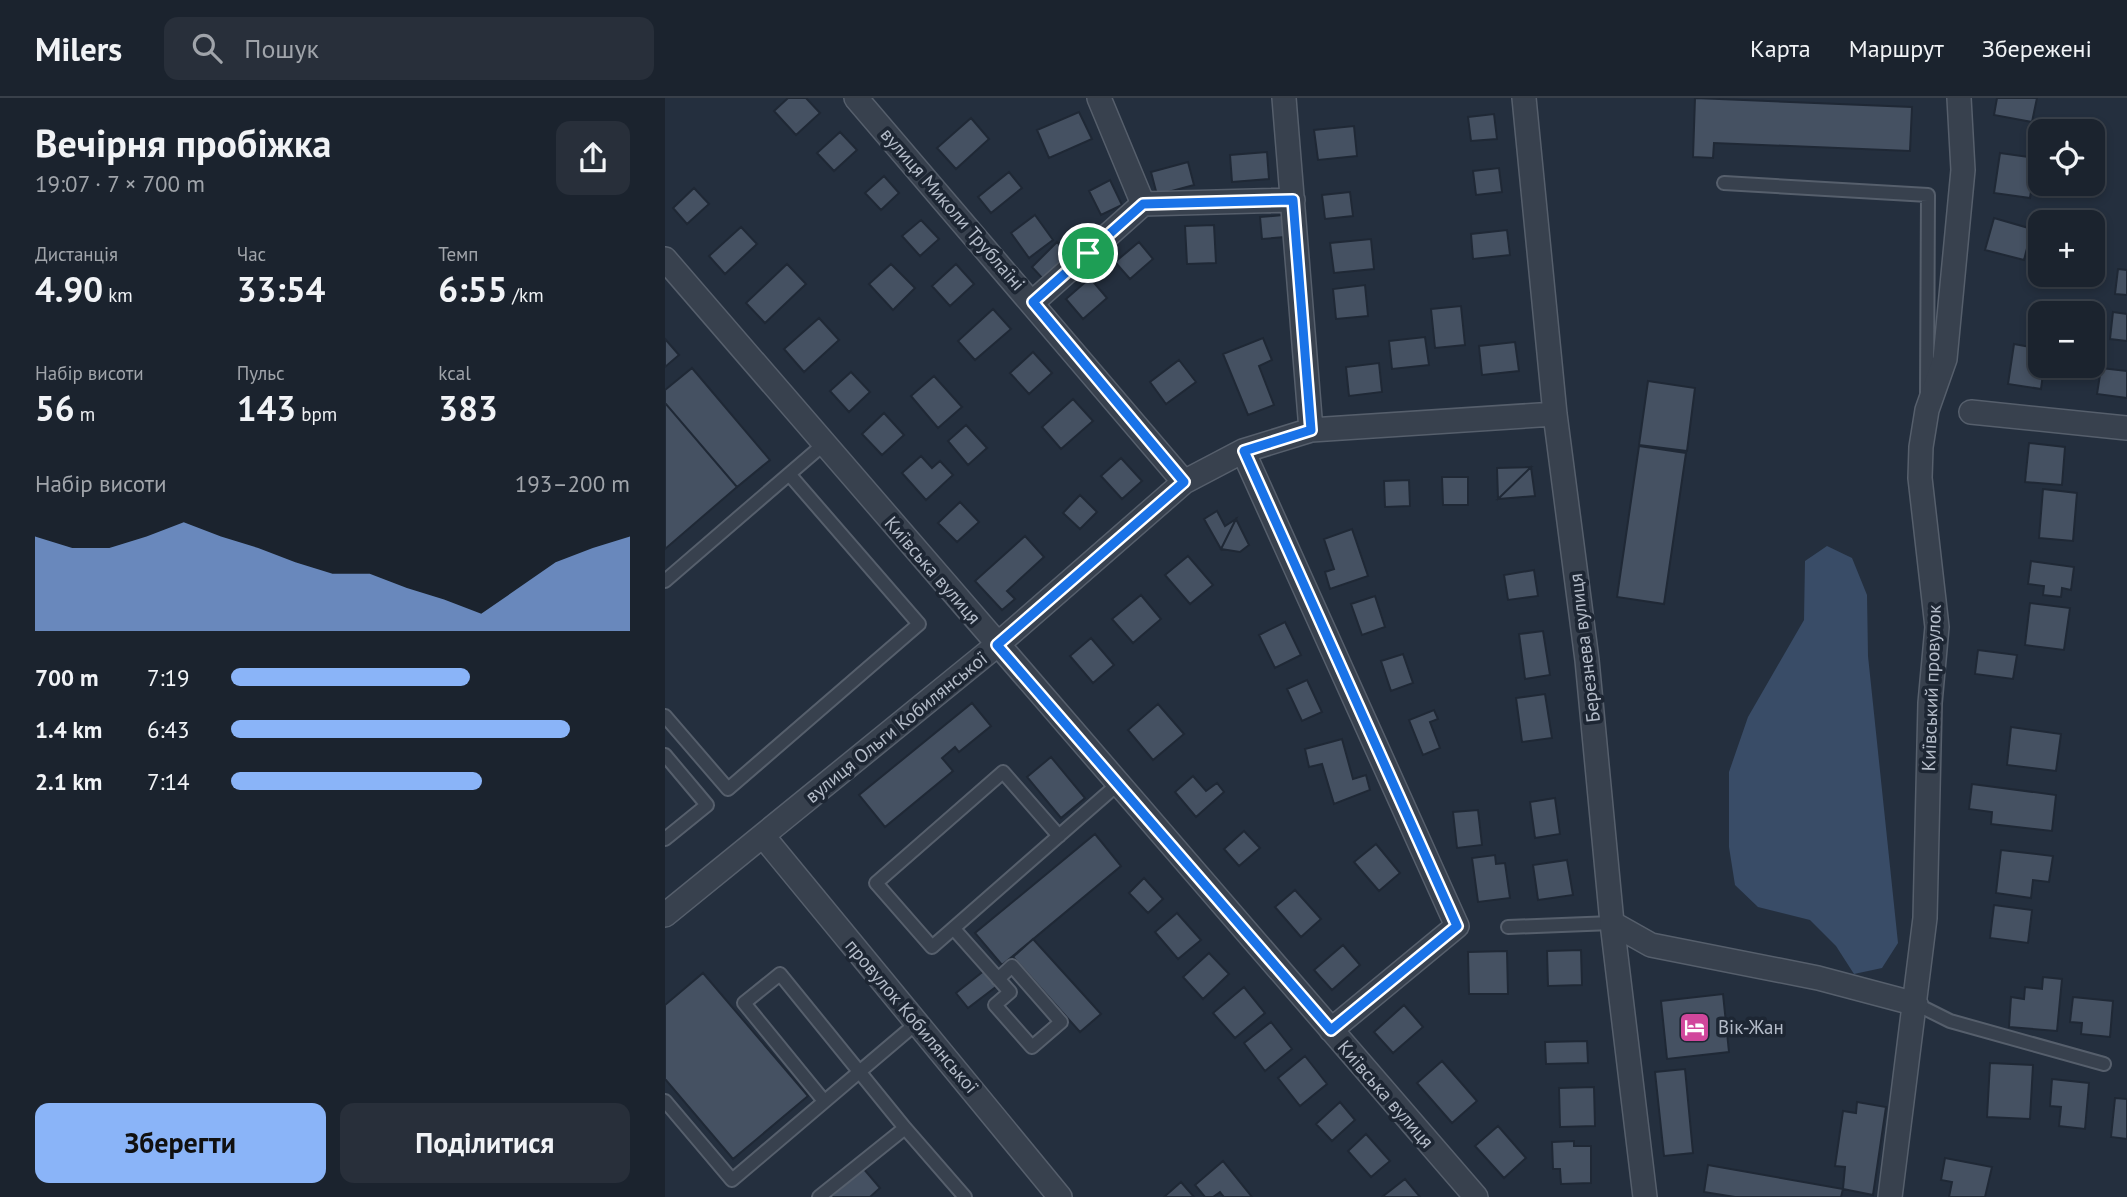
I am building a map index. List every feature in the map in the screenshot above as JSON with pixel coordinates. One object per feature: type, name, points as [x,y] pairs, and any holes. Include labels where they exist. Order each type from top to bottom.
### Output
[{"type":"street","name":"вулиця Миколи Трублаїні","points":[[856,98],[1184,482]]},
{"type":"street","points":[[1098,98],[1143,204]]},
{"type":"street","points":[[1284,98],[1311,430]]},
{"type":"street","name":"Березнева вулиця","points":[[1524,98],[1555,414],[1587,660],[1612,923],[1645,1197]]},
{"type":"street","name":"Київський провулок","points":[[1890,1197],[1925,918],[1930,703],[1937,627],[1920,478],[1927,410],[1945,359],[1963,170],[1959,98]]},
{"type":"street","points":[[1033,302],[1143,204],[1293,200]]},
{"type":"street","name":"Київська вулиця","points":[[665,259],[1476,1197]]},
{"type":"street","points":[[1971,412],[2127,428]]},
{"type":"street","name":"вулиця Ольги Кобилянської","points":[[665,915],[997,645],[1184,482],[1244,451],[1311,430],[1555,414]]},
{"type":"street","points":[[1244,451],[1457,926],[1331,1030]]},
{"type":"street","name":"провулок Кобилянської","points":[[763,836],[918,1022],[1053,1195]]},
{"type":"street","points":[[1612,923],[1651,944],[1818,978],[1916,1004]]},
{"type":"lane","points":[[1724,183],[1927,195],[1927,410]]},
{"type":"lane","points":[[665,581],[824,444]]},
{"type":"lane","points":[[665,716],[728,789],[919,624],[789,474]]},
{"type":"lane","points":[[665,755],[706,805],[665,839]]},
{"type":"lane","points":[[1059,836],[1003,772],[876,883],[932,947],[954,929],[1118,784]]},
{"type":"lane","points":[[1508,927],[1612,923]]},
{"type":"lane","points":[[954,929],[998,979],[1010,992],[995,1005],[1032,1047],[1061,1022],[1012,966],[998,979]]},
{"type":"lane","points":[[824,1101],[744,1003],[780,974],[905,1128],[965,1197]]},
{"type":"lane","points":[[1916,1004],[1949,1021],[2104,1064]]},
{"type":"lane","points":[[665,1101],[732,1180],[918,1022]]},
{"type":"lane","points":[[819,1197],[905,1128]]},
{"type":"water","points":[[1827,546],[1852,558],[1867,595],[1868,656],[1898,943],[1882,968],[1854,974],[1836,946],[1810,920],[1758,907],[1735,885],[1729,847],[1729,772],[1748,717],[1804,620],[1805,561]]},
{"type":"building","points":[[788,98],[806,98],[820,113],[796,135],[774,111]]},
{"type":"building","points":[[1695,98],[1912,107],[1910,151],[1714,143],[1713,158],[1693,157]]},
{"type":"building","points":[[1997,98],[2037,98],[2033,119],[2028,121],[1994,115]]},
{"type":"building","points":[[1079,112],[1092,139],[1049,158],[1037,130]]},
{"type":"building","points":[[1494,114],[1497,139],[1471,141],[1468,117]]},
{"type":"building","points":[[971,118],[989,139],[956,169],[937,148]]},
{"type":"building","points":[[1354,126],[1357,156],[1318,160],[1314,130]]},
{"type":"building","points":[[840,132],[857,150],[834,171],[817,153]]},
{"type":"building","points":[[1267,152],[1269,179],[1232,182],[1230,155]]},
{"type":"building","points":[[2000,153],[2028,157],[2030,198],[1994,193]]},
{"type":"building","points":[[1188,162],[1194,185],[1157,195],[1151,172]]},
{"type":"building","points":[[1499,168],[1502,192],[1476,195],[1473,171]]},
{"type":"building","points":[[1009,172],[1022,188],[991,213],[978,197]]},
{"type":"building","points":[[884,176],[899,193],[881,210],[865,193]]},
{"type":"building","points":[[1110,180],[1122,205],[1101,215],[1089,191]]},
{"type":"building","points":[[694,188],[709,204],[687,224],[673,208]]},
{"type":"building","points":[[1350,192],[1353,216],[1325,219],[1322,195]]},
{"type":"building","points":[[1035,215],[1053,240],[1029,258],[1011,233]]},
{"type":"building","points":[[1283,215],[1285,237],[1262,239],[1260,217]]},
{"type":"building","points":[[1994,218],[2028,228],[2024,260],[1985,250]]},
{"type":"building","points":[[921,220],[939,239],[920,256],[902,236]]},
{"type":"building","points":[[1214,225],[1216,263],[1187,264],[1185,226]]},
{"type":"building","points":[[741,227],[757,244],[725,274],[709,256]]},
{"type":"building","points":[[1507,230],[1510,255],[1473,259],[1471,234]]},
{"type":"building","points":[[1371,239],[1374,269],[1334,273],[1330,243]]},
{"type":"building","points":[[1057,242],[1070,255],[1044,280],[1032,267]]},
{"type":"building","points":[[1139,242],[1153,259],[1130,279],[1115,262]]},
{"type":"building","points":[[787,264],[806,284],[765,323],[746,303]]},
{"type":"building","points":[[891,264],[915,288],[893,310],[869,284]]},
{"type":"building","points":[[956,264],[974,284],[950,306],[932,286]]},
{"type":"building","points":[[2118,269],[2127,270],[2127,295],[2115,294]]},
{"type":"building","points":[[1090,278],[1107,298],[1083,319],[1066,299]]},
{"type":"building","points":[[1365,285],[1368,316],[1336,319],[1333,289]]},
{"type":"building","points":[[1461,306],[1465,345],[1435,348],[1431,309]]},
{"type":"building","points":[[993,309],[1011,329],[975,360],[958,341]]},
{"type":"building","points":[[2113,312],[2127,314],[2127,341],[2110,339]]},
{"type":"building","points":[[819,318],[839,340],[804,372],[784,349]]},
{"type":"building","points":[[1425,337],[1429,365],[1392,369],[1389,341]]},
{"type":"building","points":[[1263,338],[1272,360],[1259,366],[1274,405],[1248,415],[1223,354]]},
{"type":"building","points":[[665,339],[679,355],[665,367]]},
{"type":"building","points":[[1515,342],[1519,371],[1482,375],[1479,346]]},
{"type":"building","points":[[2014,344],[2028,347],[2028,378],[2042,378],[2041,389],[2008,384]]},
{"type":"building","points":[[1033,352],[1052,373],[1029,394],[1010,373]]},
{"type":"building","points":[[1179,360],[1196,382],[1166,404],[1150,382]]},
{"type":"building","points":[[1379,363],[1382,392],[1349,396],[1346,367]]},
{"type":"building","points":[[692,368],[770,460],[737,487],[665,403],[665,390]]},
{"type":"building","points":[[2105,368],[2127,371],[2127,398],[2097,394],[2099,378],[2105,378]]},
{"type":"building","points":[[851,372],[870,392],[849,412],[830,391]]},
{"type":"building","points":[[934,376],[962,407],[938,428],[911,396]]},
{"type":"building","points":[[1648,381],[1695,388],[1687,451],[1639,445]]},
{"type":"building","points":[[1073,399],[1093,421],[1061,449],[1042,427]]},
{"type":"building","points":[[665,403],[737,487],[665,549]]},
{"type":"building","points":[[884,413],[904,435],[882,455],[862,434]]},
{"type":"building","points":[[966,425],[987,448],[968,465],[948,441]]},
{"type":"building","points":[[2029,443],[2065,447],[2062,485],[2025,482]]},
{"type":"building","points":[[1639,446],[1686,453],[1664,604],[1617,597]]},
{"type":"building","points":[[921,456],[932,468],[940,461],[953,475],[926,500],[902,473]]},
{"type":"building","points":[[1121,458],[1142,481],[1122,499],[1101,476]]},
{"type":"building","points":[[1531,467],[1498,499],[1497,468]]},
{"type":"building","points":[[1531,467],[1535,496],[1498,499]]},
{"type":"building","points":[[1442,477],[1468,477],[1468,505],[1443,505]]},
{"type":"building","points":[[1409,480],[1410,506],[1385,507],[1384,481]]},
{"type":"building","points":[[2043,489],[2077,493],[2073,541],[2039,538]]},
{"type":"building","points":[[1080,495],[1097,512],[1080,529],[1063,513]]},
{"type":"building","points":[[960,502],[979,522],[957,542],[938,523]]},
{"type":"building","points":[[1217,511],[1225,526],[1236,519],[1221,549],[1204,519]]},
{"type":"building","points":[[1236,519],[1249,545],[1240,552],[1221,549]]},
{"type":"building","points":[[1352,529],[1368,576],[1330,589],[1325,572],[1334,569],[1324,539]]},
{"type":"building","points":[[1025,536],[1044,557],[1007,591],[1015,599],[1002,610],[975,581]]},
{"type":"building","points":[[1188,556],[1213,585],[1190,604],[1165,575]]},
{"type":"building","points":[[2031,561],[2074,567],[2071,590],[2062,588],[2061,597],[2043,595],[2044,586],[2028,584]]},
{"type":"building","points":[[1534,570],[1538,596],[1508,600],[1504,575]]},
{"type":"building","points":[[1141,595],[1161,619],[1133,643],[1112,619]]},
{"type":"building","points":[[1375,596],[1385,627],[1362,635],[1351,604]]},
{"type":"building","points":[[2030,603],[2070,608],[2064,650],[2025,645]]},
{"type":"building","points":[[1285,622],[1301,655],[1275,668],[1259,635]]},
{"type":"building","points":[[1543,631],[1550,675],[1525,679],[1519,634]]},
{"type":"building","points":[[1091,638],[1114,665],[1093,683],[1070,656]]},
{"type":"building","points":[[1978,650],[2017,655],[2013,679],[1975,674]]},
{"type":"building","points":[[1403,654],[1413,683],[1391,691],[1381,661]]},
{"type":"building","points":[[1307,680],[1322,712],[1302,721],[1287,689]]},
{"type":"building","points":[[1545,694],[1552,738],[1522,742],[1516,698]]},
{"type":"building","points":[[972,703],[991,726],[959,752],[955,747],[942,758],[953,771],[885,827],[859,795]]},
{"type":"building","points":[[1158,704],[1184,734],[1153,760],[1128,730]]},
{"type":"building","points":[[1434,710],[1438,719],[1430,722],[1440,748],[1423,755],[1409,720]]},
{"type":"building","points":[[2011,727],[2061,734],[2056,771],[2007,765]]},
{"type":"building","points":[[1342,739],[1353,779],[1366,775],[1370,790],[1334,804],[1322,764],[1309,767],[1305,749]]},
{"type":"building","points":[[1051,757],[1085,798],[1061,818],[1027,777]]},
{"type":"building","points":[[1193,776],[1206,791],[1217,783],[1224,792],[1196,817],[1175,792]]},
{"type":"building","points":[[1972,784],[2056,795],[2052,831],[1991,824],[1992,812],[1969,809]]},
{"type":"building","points":[[1555,798],[1560,834],[1535,838],[1530,802]]},
{"type":"building","points":[[1478,810],[1482,845],[1457,848],[1453,812]]},
{"type":"building","points":[[1244,831],[1260,848],[1239,866],[1224,849]]},
{"type":"building","points":[[1095,834],[1121,866],[1002,965],[975,933]]},
{"type":"building","points":[[1376,844],[1400,873],[1379,891],[1354,862]]},
{"type":"building","points":[[2001,850],[2053,856],[2049,882],[2033,880],[2031,898],[1996,893]]},
{"type":"building","points":[[1495,855],[1496,864],[1505,863],[1510,898],[1478,902],[1472,858]]},
{"type":"building","points":[[1567,860],[1573,895],[1538,900],[1533,865]]},
{"type":"building","points":[[1144,878],[1163,899],[1148,913],[1129,893]]},
{"type":"building","points":[[1295,890],[1321,919],[1301,937],[1275,907]]},
{"type":"building","points":[[1994,905],[2032,910],[2028,943],[1990,938]]},
{"type":"building","points":[[1177,913],[1201,940],[1178,959],[1155,932]]},
{"type":"building","points":[[1033,939],[1101,1014],[1080,1032],[1013,957]]},
{"type":"building","points":[[1343,945],[1360,965],[1332,990],[1314,970]]},
{"type":"building","points":[[1581,950],[1582,985],[1548,986],[1547,951]]},
{"type":"building","points":[[1507,951],[1508,994],[1469,994],[1468,952]]},
{"type":"building","points":[[1209,953],[1229,974],[1203,999],[1183,977]]},
{"type":"building","points":[[985,970],[997,986],[968,1008],[956,993]]},
{"type":"building","points":[[703,973],[808,1096],[733,1159],[665,1079],[665,1005]]},
{"type":"building","points":[[2043,977],[2062,979],[2057,1031],[2009,1027],[2011,997],[2024,999],[2025,987],[2042,989]]},
{"type":"building","points":[[1244,987],[1265,1013],[1235,1038],[1213,1013]]},
{"type":"building","name":"Вік-Жан","points":[[1723,994],[1729,1052],[1667,1059],[1661,1001]]},
{"type":"building","points":[[2073,997],[2113,1001],[2110,1037],[2081,1034],[2082,1023],[2070,1022]]},
{"type":"building","points":[[1404,1005],[1423,1027],[1393,1053],[1374,1032]]},
{"type":"building","points":[[1271,1022],[1292,1049],[1265,1071],[1244,1043]]},
{"type":"building","points":[[1587,1041],[1588,1063],[1546,1064],[1545,1042]]},
{"type":"building","points":[[1305,1056],[1327,1084],[1300,1106],[1278,1078]]},
{"type":"building","points":[[1442,1061],[1477,1101],[1452,1123],[1417,1083]]},
{"type":"building","points":[[1990,1063],[2033,1065],[2030,1119],[1987,1117]]},
{"type":"building","points":[[1685,1069],[1693,1153],[1664,1156],[1655,1072]]},
{"type":"building","points":[[2052,1079],[2089,1083],[2085,1129],[2059,1126],[2061,1107],[2050,1106]]},
{"type":"building","points":[[1594,1087],[1595,1126],[1560,1127],[1559,1088]]},
{"type":"building","points":[[2115,1098],[2127,1099],[2127,1139],[2111,1137]]},
{"type":"building","points":[[1340,1102],[1355,1120],[1332,1141],[1316,1124]]},
{"type":"building","points":[[1857,1102],[1886,1107],[1873,1195],[1843,1189],[1845,1167],[1835,1166],[1843,1111],[1856,1113]]},
{"type":"building","points":[[1498,1126],[1526,1158],[1504,1178],[1475,1146]]},
{"type":"building","points":[[1366,1134],[1390,1161],[1371,1177],[1348,1151]]},
{"type":"building","points":[[1574,1141],[1574,1146],[1591,1146],[1591,1183],[1561,1184],[1560,1169],[1553,1169],[1552,1142]]},
{"type":"building","points":[[1945,1158],[1992,1167],[1985,1197],[1949,1197],[1952,1182],[1941,1180]]},
{"type":"building","points":[[1223,1161],[1252,1197],[1224,1197],[1220,1192],[1213,1197],[1205,1197],[1195,1185]]},
{"type":"building","points":[[1708,1165],[1843,1189],[1841,1197],[1735,1197],[1704,1192]]},
{"type":"building","points":[[863,1168],[880,1188],[870,1197],[830,1197]]},
{"type":"building","points":[[1405,1179],[1420,1197],[1382,1197]]},
{"type":"building","points":[[1181,1182],[1194,1197],[1164,1197]]},
{"type":"place","name":"Вік-Жан","points":[[1695,1027]]},
{"type":"route","points":[[1293,200],[1311,430],[1244,451],[1457,926],[1331,1030],[997,645],[1184,482],[1033,302],[1088,253],[1143,204],[1293,200]]}]
